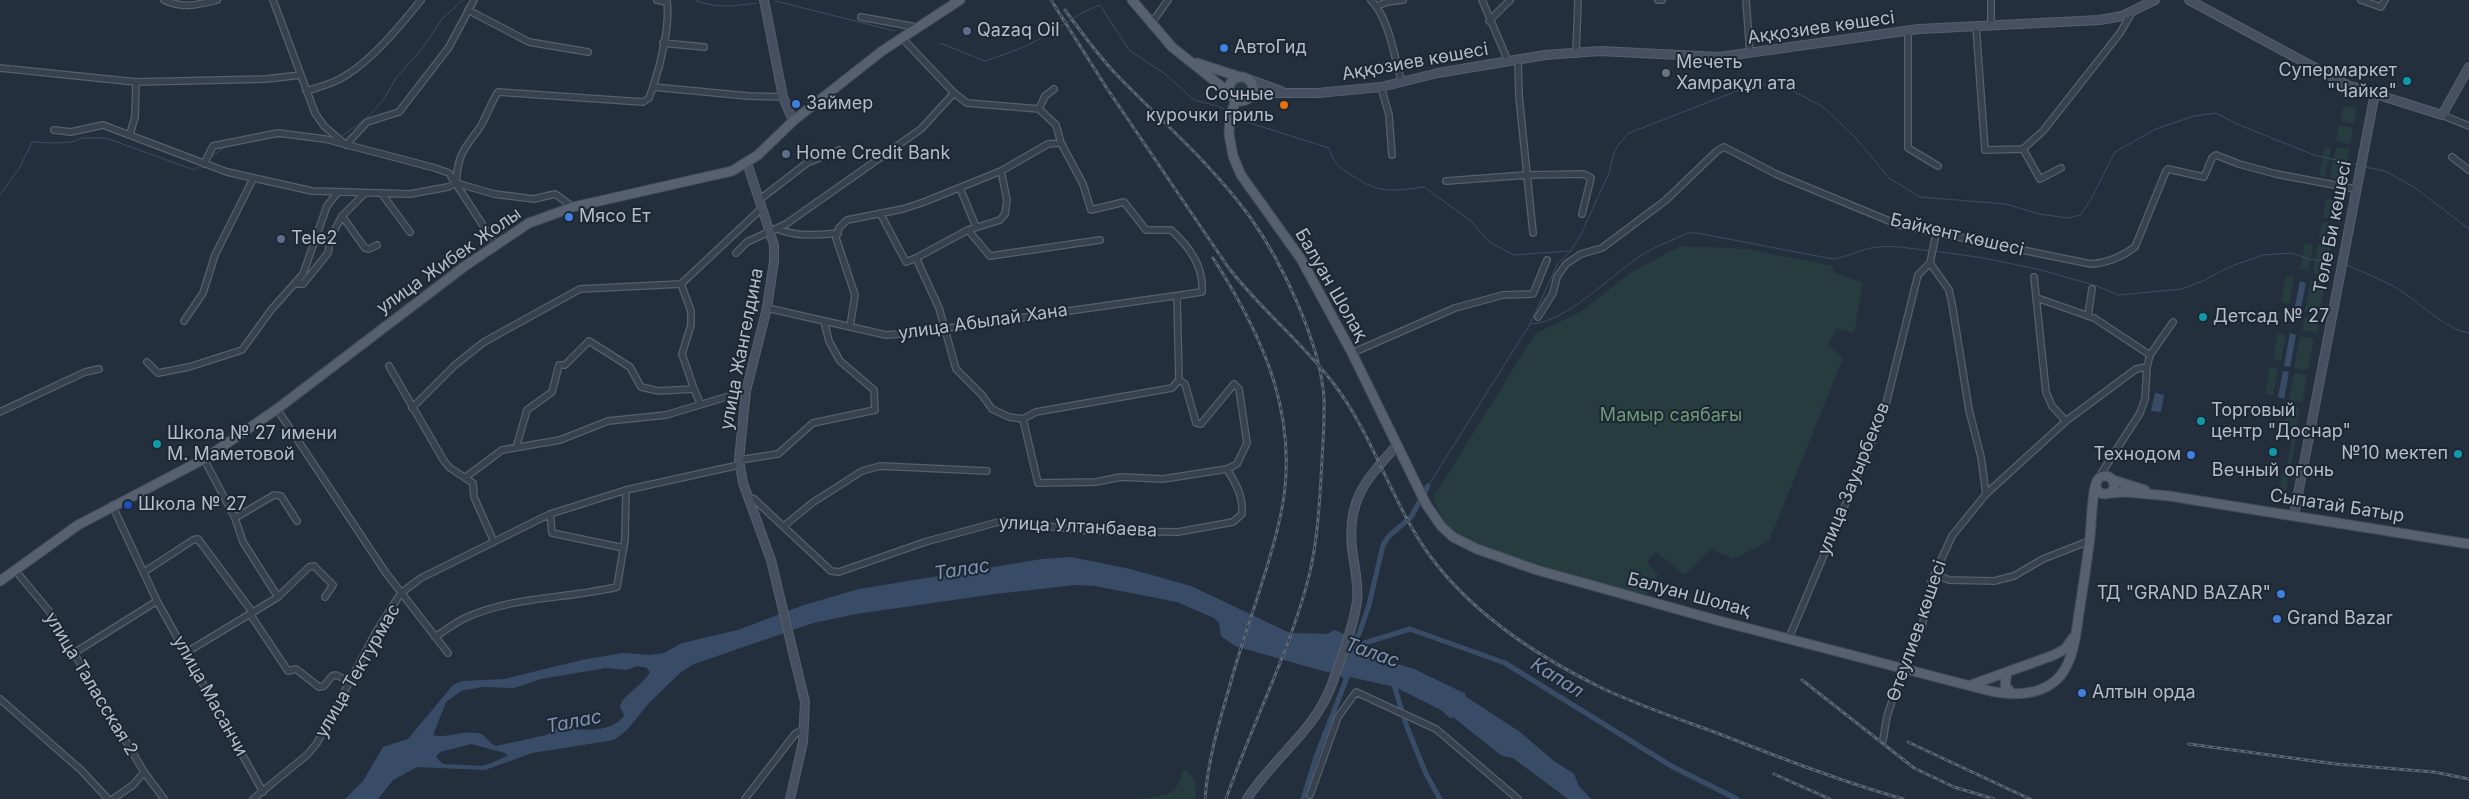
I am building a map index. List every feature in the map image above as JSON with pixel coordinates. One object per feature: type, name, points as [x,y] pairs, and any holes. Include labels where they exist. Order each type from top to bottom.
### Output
[{"type":"main road","points":[[764,0],[783,97],[793,120]]},
{"type":"main road","name":"улица Жибек Жолы","points":[[0,581],[78,525],[112,505],[204,458],[277,409],[495,244],[530,222],[573,207],[718,175],[747,163],[764,150],[793,120],[902,38],[960,0]]},
{"type":"main road","points":[[1132,0],[1172,47],[1238,98]]},
{"type":"main road","name":"Аққозиев көшесі","points":[[1238,98],[1270,93],[1318,93],[1380,87],[1438,73],[1545,55],[1600,51],[1719,57],[1908,31],[1991,25],[2076,22],[2112,18],[2132,12],[2155,0]]},
{"type":"main road","points":[[2188,0],[2347,85],[2442,114],[2469,67]]},
{"type":"main road","points":[[1190,60],[1244,78],[1253,89],[1251,95],[1238,98]]},
{"type":"main road","points":[[1238,98],[1231,83],[1244,78]]},
{"type":"main road","name":"Аққозиев көшесі","points":[[1244,78],[1288,92]]},
{"type":"main road","name":"Төле Би көшесі","points":[[2294,514],[2375,93]]},
{"type":"main road","name":"Балуан Шолақ","points":[[1238,98],[1230,117],[1229,134],[1233,156],[1241,175],[1301,259],[1352,353],[1426,504],[1440,526],[1453,537],[1478,549],[1537,570],[1716,620],[1960,684],[2012,694]]},
{"type":"main road","name":"улица Жангелдина","points":[[747,163],[762,208],[774,231],[774,261],[767,308],[746,391],[739,463],[747,496],[763,533],[805,702],[804,729],[790,799]]},
{"type":"main road","points":[[1251,797],[1317,717],[1332,684],[1349,632],[1356,600],[1357,579],[1351,527],[1352,512],[1366,482],[1398,446]]},
{"type":"main road","points":[[2007,673],[2005,685],[2012,694],[2027,693],[2046,687],[2060,675],[2066,666],[2077,631],[2090,541],[2092,499],[2097,482],[2104,476],[2169,496]]},
{"type":"main road","points":[[2091,528],[2095,510],[2114,488],[2112,479]]},
{"type":"main road","points":[[2097,482],[2100,493],[2126,492],[2169,496]]},
{"type":"main road","name":"Сыпатай Батыр","points":[[2169,496],[2294,514],[2469,544]]},
{"type":"main road","points":[[1960,684],[1978,684],[2054,655],[2065,649],[2077,631]]},
{"type":"main road","points":[[2054,655],[2060,658],[2066,666]]},
{"type":"street","points":[[164,0],[177,6],[187,7],[217,0]]},
{"type":"street","points":[[273,0],[316,114],[324,126],[346,145]]},
{"type":"street","points":[[306,91],[333,82],[353,71],[382,44],[421,0]]},
{"type":"street","points":[[346,145],[367,122],[399,112],[448,46],[474,0]]},
{"type":"street","points":[[456,183],[457,165],[465,146],[478,130],[498,92],[643,102],[650,98],[659,70],[669,13],[667,2],[658,0]]},
{"type":"street","points":[[1151,24],[1168,0]]},
{"type":"street","points":[[1371,0],[1377,6],[1386,30],[1402,83]]},
{"type":"street","points":[[1377,6],[1387,2],[1404,0]]},
{"type":"street","points":[[1482,0],[1489,21],[1508,61]]},
{"type":"street","points":[[1489,21],[1510,0]]},
{"type":"street","points":[[1576,54],[1578,0]]},
{"type":"street","points":[[1746,0],[1750,53]]},
{"type":"street","points":[[1991,0],[1991,25]]},
{"type":"street","points":[[2361,0],[2381,7],[2385,0]]},
{"type":"street","points":[[468,10],[529,42],[588,52]]},
{"type":"street","points":[[1976,26],[1985,150],[2023,149],[2043,131],[2120,33],[2132,12]]},
{"type":"street","points":[[861,17],[916,28]]},
{"type":"street","points":[[1908,31],[1908,148],[1938,166]]},
{"type":"street","points":[[850,327],[855,295],[836,238],[838,230],[847,220],[924,202],[1002,171],[1048,144],[1061,143],[1056,125],[1039,109],[968,103],[954,93],[902,38]]},
{"type":"street","points":[[663,43],[704,47]]},
{"type":"street","points":[[1518,59],[1519,96],[1533,233]]},
{"type":"street","points":[[0,68],[136,82],[268,79],[300,75]]},
{"type":"street","points":[[130,134],[136,109],[136,82]]},
{"type":"street","points":[[653,87],[748,96],[783,97]]},
{"type":"street","points":[[1380,87],[1389,115],[1392,155]]},
{"type":"street","points":[[1039,109],[1045,96],[1054,89]]},
{"type":"street","points":[[736,253],[747,242],[774,231],[921,129],[954,93]]},
{"type":"street","points":[[2442,114],[2469,126]]},
{"type":"street","points":[[54,130],[71,132],[104,125],[204,164],[253,179],[312,191],[410,194],[448,187],[456,183],[494,194],[534,199],[555,194],[573,207]]},
{"type":"street","points":[[204,164],[213,146],[278,133],[325,139],[449,172],[495,244]]},
{"type":"street","name":"улица Абылай Хана","points":[[767,308],[886,334],[914,333],[945,327],[1202,292],[1203,283],[1196,261],[1185,243],[1171,230],[1146,230],[1124,202],[1091,210],[1083,184],[1061,143]]},
{"type":"street","name":"Байкент көшесі","points":[[1538,317],[1553,293],[1557,277],[1566,264],[1580,254],[1602,248],[1658,206],[1717,151],[1724,147],[1778,175],[1899,224],[1936,234],[2091,264],[2100,264],[2125,254],[2136,247],[2168,169],[2204,177],[2212,158],[2216,155],[2239,164],[2276,174],[2356,189]]},
{"type":"street","points":[[2023,149],[2040,179],[2062,168]]},
{"type":"street","points":[[759,200],[807,163],[839,150]]},
{"type":"street","points":[[2452,157],[2469,170]]},
{"type":"street","points":[[880,213],[906,262],[968,230],[1000,220],[1005,214],[1007,200],[1002,171]]},
{"type":"street","points":[[1446,181],[1527,174],[1589,176],[1591,180],[1582,214]]},
{"type":"street","points":[[184,321],[203,293],[215,255],[253,179]]},
{"type":"street","points":[[960,188],[976,227]]},
{"type":"street","points":[[147,362],[158,373],[189,367],[242,350],[271,310],[296,284],[311,257],[327,206],[338,192]]},
{"type":"street","points":[[296,284],[303,284],[308,280],[328,253],[332,237],[342,216],[365,193]]},
{"type":"street","points":[[382,194],[410,232]]},
{"type":"street","points":[[412,408],[455,365],[484,342],[580,289],[681,284],[762,208]]},
{"type":"street","points":[[342,216],[365,248],[369,249],[377,245]]},
{"type":"street","points":[[774,231],[791,235],[812,236],[838,230]]},
{"type":"street","points":[[968,230],[990,256],[1100,240]]},
{"type":"street","points":[[1936,234],[1930,263],[1948,290],[1952,304],[1969,410],[1981,457],[1986,494]]},
{"type":"street","points":[[916,258],[945,327],[956,370],[971,383],[992,409],[1008,416],[1023,419],[1036,412],[1172,388],[1179,380],[1177,296]]},
{"type":"street","points":[[1352,353],[1455,308],[1503,296],[1533,294],[1547,260]]},
{"type":"street","name":"улица Зауырбеков","points":[[1789,638],[1874,436],[1886,404],[1918,275],[1930,263]]},
{"type":"street","points":[[2034,277],[2046,392],[2052,406],[2066,421]]},
{"type":"street","points":[[681,284],[691,311],[691,325],[682,354],[700,403]]},
{"type":"street","points":[[2088,316],[2092,289]]},
{"type":"street","points":[[2037,298],[2088,316],[2150,355]]},
{"type":"street","name":"улица Тектурмас","points":[[253,799],[307,755],[317,743],[376,632],[401,592],[421,578],[550,514],[626,490],[778,454],[813,423],[875,410],[874,390],[840,362],[829,340],[824,321]]},
{"type":"street","points":[[2097,482],[2114,451],[2140,413],[2145,399],[2147,367],[2150,355],[2173,322]]},
{"type":"street","points":[[516,448],[526,410],[552,392],[559,365],[565,365],[589,341],[630,367],[641,387],[659,391],[694,390]]},
{"type":"street","points":[[390,366],[412,408],[450,468],[473,483],[474,497],[494,542]]},
{"type":"street","name":"Өтеулиев көшесі","points":[[1883,740],[1887,716],[1903,669],[1922,627],[1931,582],[1952,536],[1986,494],[2066,421],[2136,369],[2147,367]]},
{"type":"street","points":[[0,412],[85,372],[100,369]]},
{"type":"street","points":[[1023,419],[1038,483],[1096,482],[1121,477],[1164,478],[1227,469],[1237,464],[1248,444],[1239,389],[1234,384],[1201,424],[1196,423],[1185,384],[1179,380]]},
{"type":"street","points":[[466,477],[497,452],[560,440],[608,421],[666,415],[700,403],[746,391]]},
{"type":"street","points":[[277,409],[401,592],[448,653]]},
{"type":"street","points":[[204,458],[235,518],[250,553],[278,597]]},
{"type":"street","points":[[2108,465],[2112,479]]},
{"type":"street","points":[[784,526],[812,503],[862,471],[880,466],[987,471]]},
{"type":"street","name":"улица Ултанбаева","points":[[747,496],[754,498],[831,571],[839,572],[924,542],[1002,521],[1090,531],[1178,532],[1233,522],[1242,514],[1243,502],[1239,488],[1227,469]]},
{"type":"street","points":[[435,636],[464,618],[498,607],[536,599],[617,587],[624,548],[626,490]]},
{"type":"street","points":[[235,518],[265,499],[281,496],[297,521]]},
{"type":"street","name":"улица Масанчи","points":[[112,505],[157,601],[263,792]]},
{"type":"street","points":[[550,514],[552,533],[624,548]]},
{"type":"street","points":[[144,572],[193,540],[198,539],[251,613],[288,671],[296,669],[319,687],[324,686],[332,676],[336,675],[351,682]]},
{"type":"street","points":[[1935,574],[1950,580],[1994,581],[2014,576],[2043,559],[2090,541]]},
{"type":"street","points":[[187,652],[278,597],[309,567],[314,566],[333,585],[325,596]]},
{"type":"street","name":"улица Таласская 2","points":[[16,570],[49,611],[144,772],[164,799]]},
{"type":"street","points":[[74,653],[157,601]]},
{"type":"street","points":[[1318,799],[1309,797],[1338,717],[1356,692],[1390,706],[1436,729],[1518,799]]},
{"type":"street","points":[[0,699],[80,770],[108,799]]},
{"type":"street","points":[[745,799],[795,734],[804,729]]},
{"type":"street","points":[[112,799],[134,785],[144,772]]},
{"type":"green space","points":[[1241,81],[1247,83],[1249,89],[1247,95],[1241,97],[1235,95],[1233,89],[1235,83]]},
{"type":"green space","points":[[2344,106],[2357,108],[2354,124],[2340,121]]},
{"type":"green space","points":[[2339,125],[2353,128],[2350,144],[2336,141]]},
{"type":"green space","points":[[2325,146],[2331,147],[2325,177],[2319,176]]},
{"type":"green space","points":[[2336,147],[2350,149],[2343,180],[2330,178]]},
{"type":"green space","points":[[2326,199],[2340,201],[2336,219],[2323,217]]},
{"type":"green space","points":[[2322,222],[2335,224],[2331,241],[2319,239]]},
{"type":"green space","points":[[2318,243],[2331,246],[2325,276],[2313,273]]},
{"type":"green space","points":[[2305,244],[2313,245],[2308,271],[2300,270]]},
{"type":"green space","name":"Мамыр саябағы","points":[[1681,246],[1746,249],[1833,266],[1834,273],[1863,283],[1854,333],[1837,328],[1828,345],[1843,358],[1769,541],[1734,559],[1710,549],[1685,575],[1656,552],[1647,563],[1658,574],[1646,597],[1478,546],[1447,527],[1433,498],[1535,334],[1580,312],[1633,271]]},
{"type":"green space","points":[[2286,276],[2294,277],[2289,304],[2281,302]]},
{"type":"green space","points":[[2311,280],[2325,282],[2319,314],[2305,311]]},
{"type":"green space","points":[[2304,317],[2320,320],[2317,333],[2302,330]]},
{"type":"green space","points":[[2278,333],[2286,335],[2281,361],[2273,359]]},
{"type":"green space","points":[[2300,336],[2314,339],[2308,370],[2294,368]]},
{"type":"green space","points":[[2270,367],[2278,369],[2273,395],[2265,394]]},
{"type":"green space","points":[[2294,373],[2307,375],[2302,403],[2289,400]]},
{"type":"green space","points":[[2289,406],[2300,408],[2296,428],[2284,426]]},
{"type":"green space","points":[[2292,438],[2296,438],[2286,492],[2280,490],[2282,473],[2286,474]]},
{"type":"green space","points":[[1185,770],[1195,779],[1196,799],[1140,799],[1168,794],[1173,791],[1180,780],[1182,771]]},
{"type":"water","points":[[2300,281],[2306,283],[2300,312],[2294,311]]},
{"type":"water","points":[[2290,333],[2296,335],[2290,367],[2284,366]]},
{"type":"water","points":[[2283,371],[2289,372],[2284,399],[2278,397]]},
{"type":"water","points":[[2155,393],[2164,395],[2161,412],[2151,411]]},
{"type":"water","points":[[1071,557],[1130,569],[1191,586],[1290,633],[1328,634],[1334,630],[1347,635],[1349,649],[1414,669],[1466,694],[1465,696],[1520,732],[1554,761],[1574,774],[1579,786],[1591,799],[1568,799],[1513,758],[1502,756],[1453,717],[1450,718],[1441,710],[1395,687],[1323,671],[1235,646],[1221,636],[1219,623],[1214,618],[1177,602],[1095,586],[1076,585],[995,594],[856,614],[813,623],[694,664],[681,672],[648,704],[627,730],[614,740],[532,753],[485,770],[417,767],[393,780],[378,799],[345,799],[363,781],[383,747],[408,739],[453,685],[462,681],[504,679],[582,660],[623,653],[650,655],[664,653],[682,643],[738,630],[804,605],[859,589],[1042,559]],"holes":[[[637,666],[647,668],[650,672],[622,702],[620,706],[624,716],[613,725],[593,730],[571,729],[570,719],[546,735],[496,746],[483,735],[472,732],[443,736],[433,735],[446,702],[461,691],[482,687],[514,688],[541,679],[606,668],[626,670]],[[471,744],[505,753],[508,756],[483,766],[443,764],[436,757],[440,752]]]},
{"type":"waterway","points":[[342,136],[369,116],[384,99],[396,78],[421,50],[443,18],[463,0]]},
{"type":"waterway","points":[[695,0],[718,6],[757,3]]},
{"type":"waterway","points":[[775,1],[895,31]]},
{"type":"waterway","points":[[940,43],[985,61],[1015,51],[1100,5],[1129,50],[1165,74],[1194,100],[1218,106],[1228,111]]},
{"type":"waterway","points":[[1428,486],[1530,324],[1558,263],[1571,251],[1582,232],[1610,171],[1612,159],[1621,141],[1629,133],[1750,86],[1772,84],[1791,90],[1823,107],[1855,137],[1889,178],[1920,197],[2006,204],[2039,214],[2068,218],[2080,215],[2090,201],[2115,152],[2156,129],[2194,116],[2216,113],[2237,124],[2314,155],[2359,165]]},
{"type":"waterway","points":[[1234,114],[1250,123],[1329,148],[1340,168],[1371,186],[1387,190],[1424,187],[1471,221],[1489,242],[1514,255],[1569,251]]},
{"type":"waterway","points":[[273,137],[287,137]]},
{"type":"waterway","points":[[0,195],[20,167],[32,142],[55,143],[72,142],[82,138],[106,138],[194,170],[202,164]]},
{"type":"waterway","points":[[211,157],[226,146]]},
{"type":"waterway","points":[[2365,167],[2385,171],[2414,187],[2469,229]]},
{"type":"waterway","points":[[1531,324],[1544,322],[1558,316],[1587,297],[1644,253],[1688,233],[1697,233],[1833,259],[1878,247],[1930,251]]},
{"type":"waterway","points":[[1934,251],[1984,258],[2041,270],[2097,286],[2119,295],[2182,289],[2205,280],[2229,267],[2263,255],[2292,253],[2309,259],[2333,263]]},
{"type":"waterway","points":[[2346,265],[2392,286],[2451,327],[2469,333]]},
{"type":"waterway","name":"Талас","points":[[1349,648],[1359,634],[1369,605],[1383,545],[1389,536],[1411,517],[1428,486]]},
{"type":"waterway","name":"Капал","points":[[1348,648],[1410,629],[1505,663],[1673,767],[1737,799]]},
{"type":"waterway","points":[[1303,799],[1316,757],[1348,675],[1344,676],[1342,670]]},
{"type":"waterway","name":"Талас","points":[[1393,682],[1407,727],[1426,774],[1440,799]]},
{"type":"railway","points":[[1051,0],[1106,87],[1228,267],[1322,369],[1348,404],[1416,535],[1430,556],[1466,597],[1509,633],[1532,649],[1604,689],[1646,707],[1809,768],[1903,799]]},
{"type":"railway","points":[[1065,10],[1108,66],[1219,178],[1250,217],[1274,256],[1298,303],[1321,376],[1324,398],[1324,428],[1316,537],[1310,572],[1293,630],[1226,799]]},
{"type":"railway","points":[[1205,799],[1211,755],[1218,727],[1275,539],[1286,482],[1286,448],[1282,414],[1274,381],[1248,318],[1213,258]]},
{"type":"railway","points":[[1802,680],[1914,768],[1954,787],[1994,799]]},
{"type":"railway","points":[[1908,742],[2030,799]]},
{"type":"railway","points":[[2189,744],[2336,764],[2434,772],[2469,779]]},
{"type":"railway","points":[[1774,774],[1830,799]]},
{"type":"place","name":"Qazaq Oil","points":[[967,31]]},
{"type":"place","name":"АвтоГид","points":[[1224,48]]},
{"type":"place","name":"Мечеть Хамрақұл ата","points":[[1666,73]]},
{"type":"place","name":"Супермаркет \"Чайка\"","points":[[2407,81]]},
{"type":"place","name":"Займер","points":[[796,104]]},
{"type":"place","name":"Сочные курочки гриль","points":[[1284,105]]},
{"type":"place","name":"Home Credit Bank","points":[[786,154]]},
{"type":"place","name":"Мясо Ет","points":[[569,217]]},
{"type":"place","name":"Tele2","points":[[281,239]]},
{"type":"place","name":"Детсад № 27","points":[[2203,317]]},
{"type":"place","name":"Торговый центр \"Доснар\"","points":[[2201,421]]},
{"type":"place","name":"Школа № 27 имени М. Маметовой","points":[[157,444]]},
{"type":"place","name":"Вечный огонь","points":[[2273,452]]},
{"type":"place","name":"№10 мектеп","points":[[2458,454]]},
{"type":"place","name":"Технодом","points":[[2191,455]]},
{"type":"place","name":"Школа № 27","points":[[128,505]]},
{"type":"place","name":"ТД \"GRAND BAZAR\"","points":[[2281,594]]},
{"type":"place","name":"Grand Bazar","points":[[2277,619]]},
{"type":"place","name":"Алтын орда","points":[[2082,693]]}]
